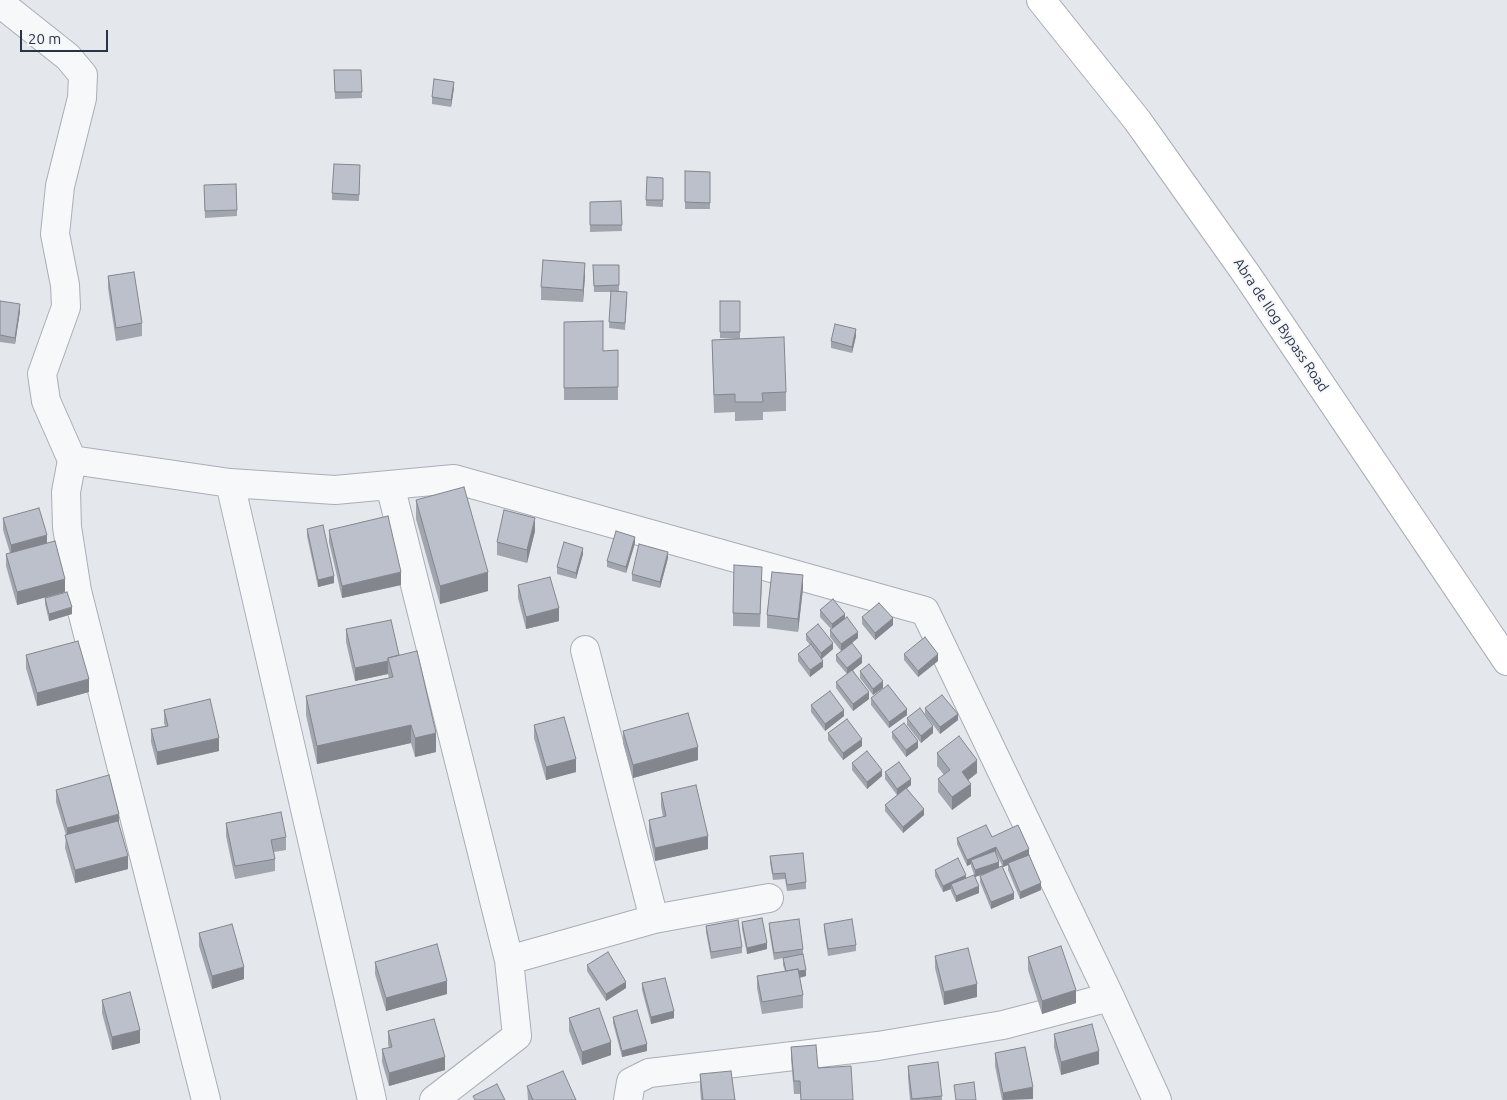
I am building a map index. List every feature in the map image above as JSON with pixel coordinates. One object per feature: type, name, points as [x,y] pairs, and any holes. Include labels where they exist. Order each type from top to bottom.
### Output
[{"type":"main road","name":"Abra de Ilog Bypass Road","points":[[1041,0],[1137,120],[1248,275],[1507,661]]},
{"type":"street","points":[[0,3],[68,58],[83,75],[82,98],[60,186],[55,234],[65,285],[66,307],[42,374],[46,401],[72,460],[66,492],[67,527],[77,591],[206,1100]]},
{"type":"street","points":[[72,460],[230,483],[335,490],[454,479],[925,610],[1157,1100]]},
{"type":"street","points":[[230,483],[372,1100]]},
{"type":"street","points":[[390,485],[509,960],[517,1036],[434,1100]]},
{"type":"street","points":[[585,650],[654,919]]},
{"type":"street","points":[[509,960],[654,919],[769,898]]},
{"type":"street","points":[[628,1100],[631,1082],[649,1074],[887,1044],[1002,1025],[1110,998]]},
{"type":"building","points":[[334,70],[361,70],[362,92],[335,92]]},
{"type":"building","points":[[434,79],[454,82],[451,100],[432,97]]},
{"type":"building","points":[[334,164],[360,165],[359,195],[332,193]]},
{"type":"building","points":[[685,171],[710,172],[710,203],[685,202]]},
{"type":"building","points":[[647,177],[663,178],[663,200],[646,200]]},
{"type":"building","points":[[236,184],[237,210],[205,211],[204,185]]},
{"type":"building","points":[[621,201],[622,225],[590,225],[590,202]]},
{"type":"building","points":[[543,260],[585,263],[583,290],[541,287]]},
{"type":"building","points":[[593,265],[619,265],[619,285],[594,286]]},
{"type":"building","points":[[134,272],[142,323],[116,328],[108,276]]},
{"type":"building","points":[[611,291],[627,292],[625,323],[609,322]]},
{"type":"building","points":[[0,301],[20,304],[15,338],[0,335]]},
{"type":"building","points":[[720,301],[740,301],[740,332],[720,332]]},
{"type":"building","points":[[603,321],[603,351],[618,350],[618,387],[564,388],[564,322]]},
{"type":"building","points":[[835,324],[856,329],[852,347],[831,341]]},
{"type":"building","points":[[784,337],[786,392],[762,393],[763,402],[735,402],[735,394],[714,395],[712,340]]},
{"type":"building","points":[[464,487],[488,572],[440,586],[416,500]]},
{"type":"building","points":[[39,508],[47,535],[11,545],[3,518]]},
{"type":"building","points":[[504,510],[535,518],[527,550],[497,542]]},
{"type":"building","points":[[388,516],[401,572],[342,586],[329,530]]},
{"type":"building","points":[[323,525],[334,576],[318,580],[307,529]]},
{"type":"building","points":[[616,531],[635,537],[626,567],[607,561]]},
{"type":"building","points":[[55,541],[65,579],[17,592],[6,554]]},
{"type":"building","points":[[564,542],[583,548],[576,573],[557,567]]},
{"type":"building","points":[[639,544],[668,552],[660,582],[632,574]]},
{"type":"building","points":[[734,565],[762,567],[760,614],[733,613]]},
{"type":"building","points":[[772,572],[803,575],[798,619],[767,615]]},
{"type":"building","points":[[550,577],[559,608],[526,617],[518,585]]},
{"type":"building","points":[[67,592],[72,607],[49,614],[45,598]]},
{"type":"building","points":[[833,599],[845,614],[832,624],[820,610]]},
{"type":"building","points":[[879,603],[893,618],[875,633],[862,617]]},
{"type":"building","points":[[847,617],[858,632],[841,644],[830,630]]},
{"type":"building","points":[[391,620],[399,655],[388,658],[388,661],[355,668],[346,629]]},
{"type":"building","points":[[818,624],[833,643],[821,653],[806,634]]},
{"type":"building","points":[[925,637],[938,654],[918,671],[904,654]]},
{"type":"building","points":[[78,641],[89,679],[37,693],[26,655]]},
{"type":"building","points":[[852,643],[862,656],[847,668],[836,655]]},
{"type":"building","points":[[811,644],[823,661],[810,670],[798,654]]},
{"type":"building","points":[[417,651],[436,733],[415,738],[411,725],[317,746],[306,696],[393,677],[388,658]]},
{"type":"building","points":[[869,664],[883,681],[873,689],[860,671]]},
{"type":"building","points":[[852,670],[869,692],[853,704],[836,682]]},
{"type":"building","points":[[888,685],[907,709],[889,722],[871,698]]},
{"type":"building","points":[[830,691],[844,710],[825,724],[811,705]]},
{"type":"building","points":[[942,695],[958,714],[940,727],[925,708]]},
{"type":"building","points":[[210,699],[219,738],[157,752],[151,729],[168,726],[164,710]]},
{"type":"building","points":[[920,708],[933,726],[921,736],[907,718]]},
{"type":"building","points":[[688,713],[698,747],[633,765],[623,731]]},
{"type":"building","points":[[564,717],[576,759],[546,767],[534,725]]},
{"type":"building","points":[[847,719],[862,739],[843,753],[828,733]]},
{"type":"building","points":[[904,723],[918,741],[906,750],[892,732]]},
{"type":"building","points":[[959,736],[977,760],[962,772],[971,784],[952,797],[938,779],[950,770],[937,753]]},
{"type":"building","points":[[867,751],[882,770],[867,782],[852,763]]},
{"type":"building","points":[[899,762],[911,779],[897,789],[885,772]]},
{"type":"building","points":[[109,775],[119,814],[67,828],[56,790]]},
{"type":"building","points":[[696,785],[708,836],[655,848],[649,820],[666,816],[661,793]]},
{"type":"building","points":[[906,788],[924,809],[903,827],[885,805]]},
{"type":"building","points":[[281,812],[286,837],[271,840],[275,859],[235,866],[226,823]]},
{"type":"building","points":[[118,821],[128,856],[75,870],[65,835]]},
{"type":"building","points":[[986,825],[992,837],[1018,825],[1029,849],[1003,861],[996,847],[967,860],[957,838]]},
{"type":"building","points":[[995,851],[999,862],[975,870],[971,860]]},
{"type":"building","points":[[803,853],[806,882],[787,885],[785,873],[773,874],[770,856]]},
{"type":"building","points":[[1029,855],[1041,883],[1020,892],[1008,863]]},
{"type":"building","points":[[958,858],[966,875],[943,886],[935,870]]},
{"type":"building","points":[[1002,866],[1014,893],[991,902],[980,876]]},
{"type":"building","points":[[974,875],[979,886],[956,896],[951,884]]},
{"type":"building","points":[[762,918],[767,943],[747,948],[742,922]]},
{"type":"building","points":[[799,919],[803,949],[774,953],[769,923]]},
{"type":"building","points":[[852,919],[856,945],[828,949],[824,924]]},
{"type":"building","points":[[738,920],[742,947],[711,952],[706,926]]},
{"type":"building","points":[[232,924],[244,967],[212,976],[199,933]]},
{"type":"building","points":[[437,944],[447,981],[386,998],[375,962]]},
{"type":"building","points":[[1061,946],[1076,990],[1042,1001],[1028,957]]},
{"type":"building","points":[[968,948],[977,984],[944,992],[935,956]]},
{"type":"building","points":[[608,952],[626,982],[606,994],[587,965]]},
{"type":"building","points":[[803,954],[806,970],[786,971],[783,958]]},
{"type":"building","points":[[798,969],[803,995],[762,1002],[757,976]]},
{"type":"building","points":[[665,978],[674,1011],[651,1017],[642,983]]},
{"type":"building","points":[[130,992],[140,1030],[112,1037],[102,1000]]},
{"type":"building","points":[[599,1008],[611,1042],[582,1052],[569,1018]]},
{"type":"building","points":[[637,1010],[647,1044],[622,1051],[613,1017]]},
{"type":"building","points":[[434,1019],[445,1057],[389,1073],[382,1049],[392,1047],[388,1031]]},
{"type":"building","points":[[1092,1024],[1099,1051],[1061,1062],[1054,1034]]},
{"type":"building","points":[[816,1045],[818,1068],[851,1066],[853,1100],[801,1100],[800,1081],[794,1081],[791,1047]]},
{"type":"building","points":[[1025,1047],[1033,1087],[1003,1093],[995,1053]]},
{"type":"building","points":[[938,1062],[942,1096],[912,1099],[908,1066]]},
{"type":"building","points":[[563,1071],[576,1100],[533,1100],[527,1086]]},
{"type":"building","points":[[731,1071],[735,1100],[703,1100],[700,1074]]},
{"type":"building","points":[[974,1082],[976,1100],[956,1100],[954,1085]]},
{"type":"building","points":[[497,1084],[505,1100],[475,1100],[473,1096]]}]
